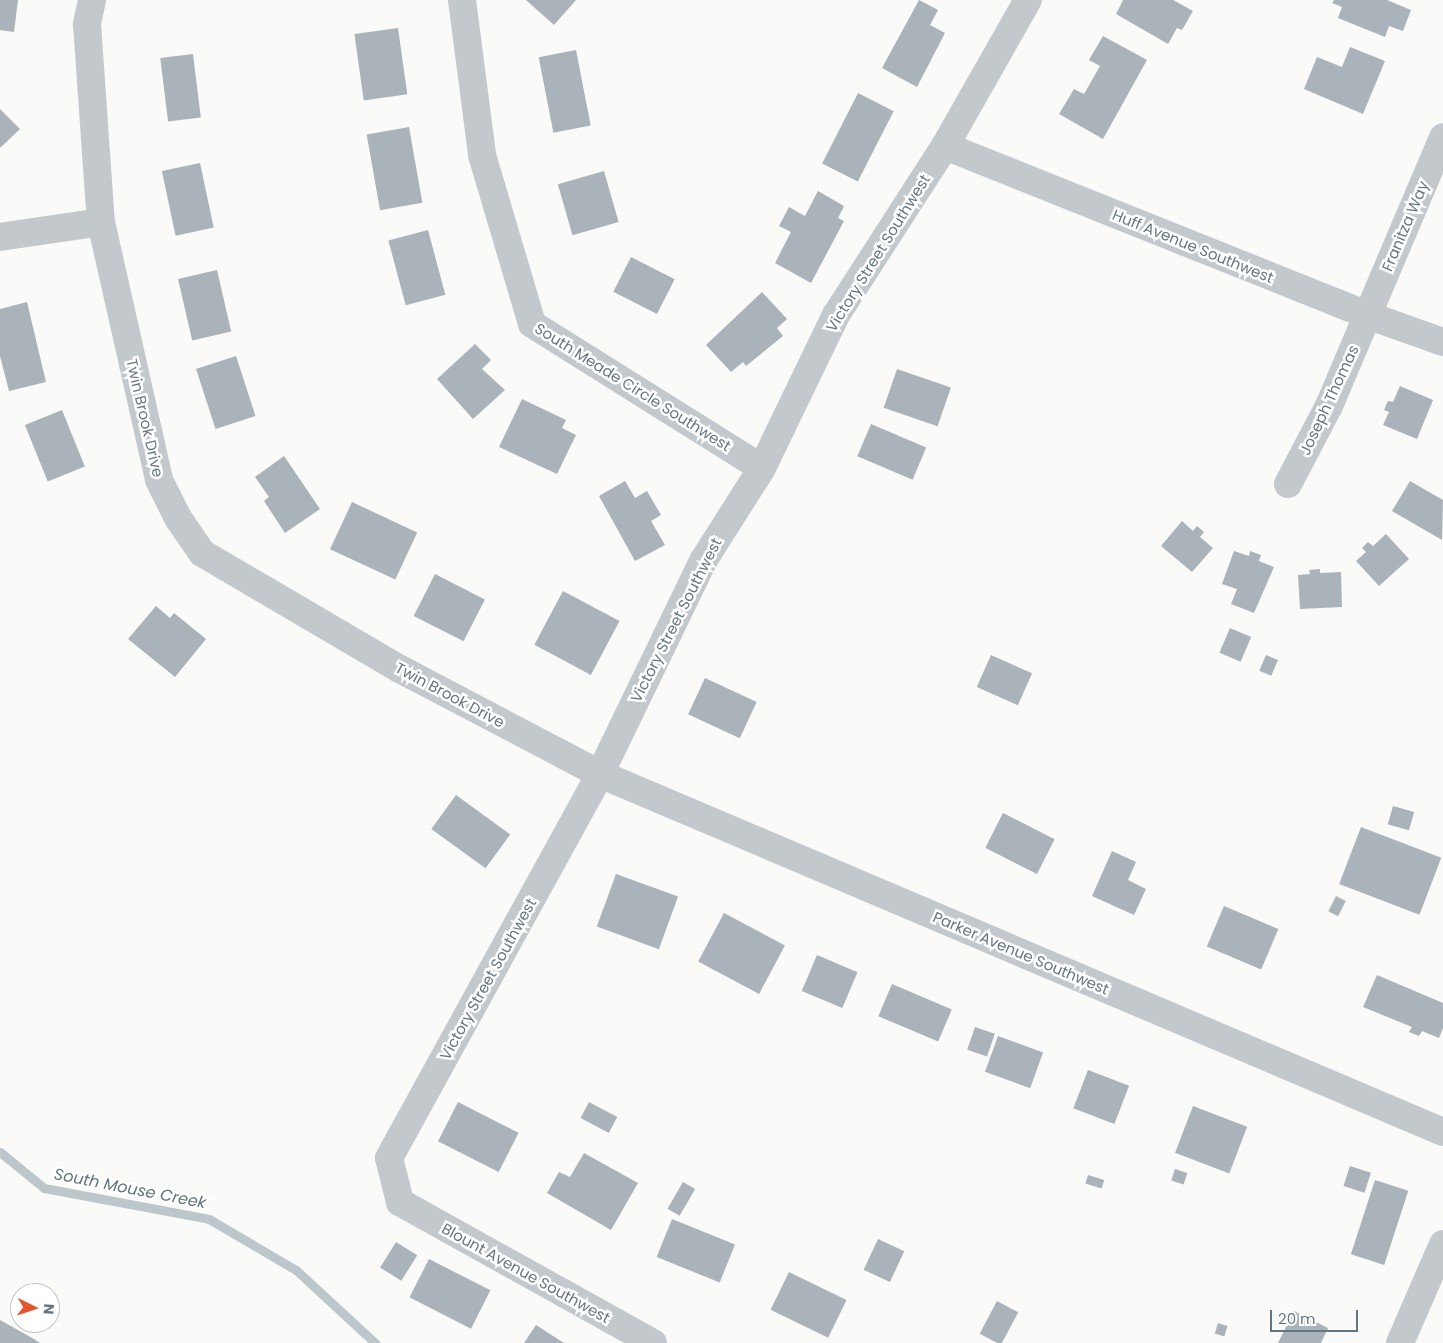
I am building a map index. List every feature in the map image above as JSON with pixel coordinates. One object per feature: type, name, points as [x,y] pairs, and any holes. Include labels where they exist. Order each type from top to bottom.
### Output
[{"type":"street","name":"Twin Brook Drive","points":[[92,0],[87,24],[101,222],[159,480],[178,518],[202,553],[400,669],[600,774]]},
{"type":"street","name":"South Meade Circle Southwest","points":[[462,0],[482,155],[532,324],[762,468]]},
{"type":"street","name":"Victory Street Southwest","points":[[400,1202],[390,1158],[600,774],[703,561],[762,468],[836,315],[945,146],[1028,0]]},
{"type":"street","name":"Franitza Way","points":[[1367,315],[1443,137]]},
{"type":"street","name":"Huff Avenue Southwest","points":[[945,146],[1367,315],[1443,342]]},
{"type":"street","points":[[0,237],[101,222]]},
{"type":"street","name":"Joseph Thomas","points":[[1288,484],[1329,406],[1367,315]]},
{"type":"street","name":"Parker Avenue Southwest","points":[[600,774],[1443,1132]]},
{"type":"street","name":"Blount Avenue Southwest","points":[[400,1202],[653,1343]]},
{"type":"street","points":[[1400,1343],[1443,1244]]},
{"type":"building","points":[[0,0],[18,0],[14,32],[0,30]]},
{"type":"building","points":[[526,0],[576,0],[554,25]]},
{"type":"building","points":[[919,0],[938,10],[930,25],[945,33],[917,87],[882,68]]},
{"type":"building","points":[[1123,0],[1173,0],[1193,11],[1182,30],[1177,28],[1168,44],[1116,14]]},
{"type":"building","points":[[1334,0],[1387,0],[1411,10],[1403,31],[1389,26],[1385,37],[1338,18],[1342,7],[1332,3]]},
{"type":"building","points":[[398,28],[407,94],[364,100],[354,34]]},
{"type":"building","points":[[1103,36],[1147,60],[1103,139],[1059,114],[1074,89],[1084,94],[1100,66],[1089,60]]},
{"type":"building","points":[[1350,47],[1385,61],[1363,114],[1304,89],[1317,57],[1342,67]]},
{"type":"building","points":[[576,50],[591,126],[553,133],[539,57]]},
{"type":"building","points":[[193,54],[201,118],[168,122],[160,58]]},
{"type":"building","points":[[858,93],[894,111],[858,182],[822,163]]},
{"type":"building","points":[[0,109],[20,129],[0,148]]},
{"type":"building","points":[[409,127],[422,203],[380,210],[367,134]]},
{"type":"building","points":[[200,163],[214,228],[176,236],[162,171]]},
{"type":"building","points":[[604,171],[619,222],[572,235],[558,184]]},
{"type":"building","points":[[818,191],[844,206],[838,218],[844,221],[811,283],[775,263],[791,232],[779,226],[789,207],[805,216]]},
{"type":"building","points":[[428,230],[445,295],[406,305],[388,241]]},
{"type":"building","points":[[631,257],[675,279],[657,314],[613,292]]},
{"type":"building","points":[[217,270],[231,331],[192,340],[178,279]]},
{"type":"building","points":[[762,292],[787,319],[777,328],[783,336],[746,366],[743,362],[731,372],[706,345]]},
{"type":"building","points":[[27,302],[46,382],[9,391],[0,356],[0,309]]},
{"type":"building","points":[[475,344],[491,360],[482,369],[505,390],[473,419],[437,379]]},
{"type":"building","points":[[236,356],[255,416],[216,429],[196,369]]},
{"type":"building","points":[[897,369],[951,388],[938,426],[884,408]]},
{"type":"building","points":[[1400,386],[1433,400],[1417,439],[1383,425],[1389,412],[1384,410],[1388,401],[1393,402]]},
{"type":"building","points":[[522,399],[566,420],[562,428],[576,435],[557,474],[499,447]]},
{"type":"building","points":[[62,410],[85,467],[48,482],[25,425]]},
{"type":"building","points":[[871,424],[926,447],[913,480],[857,456]]},
{"type":"building","points":[[284,456],[320,509],[285,533],[264,501],[269,497],[255,477]]},
{"type":"building","points":[[625,481],[635,498],[647,491],[661,515],[651,521],[665,545],[635,561],[599,496]]},
{"type":"building","points":[[1410,481],[1443,500],[1442,540],[1392,511]]},
{"type":"building","points":[[352,502],[417,532],[395,580],[330,549]]},
{"type":"building","points":[[1182,521],[1193,531],[1197,526],[1204,532],[1200,537],[1213,548],[1192,572],[1161,546]]},
{"type":"building","points":[[1386,534],[1409,559],[1379,586],[1356,561],[1366,552],[1362,548],[1368,542],[1373,546]]},
{"type":"building","points":[[1234,551],[1249,556],[1250,551],[1261,555],[1259,561],[1274,567],[1254,613],[1231,604],[1237,589],[1222,584]]},
{"type":"building","points":[[1320,569],[1320,573],[1341,572],[1342,607],[1300,609],[1298,575],[1310,574],[1309,570]]},
{"type":"building","points":[[435,574],[485,599],[464,641],[414,616]]},
{"type":"building","points":[[563,591],[620,621],[591,675],[534,645]]},
{"type":"building","points":[[156,606],[170,618],[174,613],[206,639],[175,677],[128,639]]},
{"type":"building","points":[[1230,628],[1251,637],[1241,662],[1219,653]]},
{"type":"building","points":[[991,655],[1032,673],[1018,705],[977,687]]},
{"type":"building","points":[[1266,655],[1278,660],[1271,676],[1259,671]]},
{"type":"building","points":[[705,678],[757,702],[740,738],[688,714]]},
{"type":"building","points":[[456,795],[510,834],[486,868],[431,829]]},
{"type":"building","points":[[1393,806],[1414,812],[1409,830],[1388,824]]},
{"type":"building","points":[[1003,813],[1055,839],[1037,874],[985,848]]},
{"type":"building","points":[[1361,827],[1441,858],[1419,915],[1339,884]]},
{"type":"building","points":[[1112,851],[1136,862],[1128,880],[1146,889],[1134,915],[1092,896]]},
{"type":"building","points":[[616,874],[678,897],[659,949],[597,927]]},
{"type":"building","points":[[1336,896],[1346,901],[1338,916],[1328,911]]},
{"type":"building","points":[[1224,906],[1278,929],[1261,970],[1207,947]]},
{"type":"building","points":[[724,913],[785,945],[759,994],[698,962]]},
{"type":"building","points":[[817,955],[858,972],[842,1008],[802,991]]},
{"type":"building","points":[[1377,975],[1443,1003],[1443,1028],[1439,1038],[1422,1031],[1419,1036],[1409,1032],[1412,1027],[1363,1007]]},
{"type":"building","points":[[892,984],[952,1009],[938,1042],[878,1016]]},
{"type":"building","points":[[975,1027],[995,1034],[987,1057],[967,1050]]},
{"type":"building","points":[[998,1036],[1043,1052],[1030,1088],[985,1072]]},
{"type":"building","points":[[1088,1070],[1129,1086],[1114,1124],[1073,1108]]},
{"type":"building","points":[[458,1102],[519,1133],[499,1172],[438,1141]]},
{"type":"building","points":[[589,1102],[617,1117],[609,1133],[581,1118]]},
{"type":"building","points":[[1193,1106],[1247,1127],[1229,1173],[1175,1153]]},
{"type":"building","points":[[584,1153],[638,1183],[611,1230],[547,1193],[559,1172],[570,1177]]},
{"type":"building","points":[[1350,1166],[1371,1173],[1364,1193],[1344,1186]]},
{"type":"building","points":[[1175,1169],[1187,1173],[1184,1184],[1171,1180]]},
{"type":"building","points":[[1088,1175],[1104,1180],[1102,1189],[1085,1184]]},
{"type":"building","points":[[1375,1180],[1408,1191],[1384,1265],[1351,1254]]},
{"type":"building","points":[[683,1182],[695,1189],[680,1216],[668,1209]]},
{"type":"building","points":[[672,1219],[735,1244],[720,1282],[657,1257]]},
{"type":"building","points":[[878,1239],[904,1251],[890,1282],[864,1270]]},
{"type":"building","points":[[396,1242],[417,1255],[401,1281],[380,1267]]},
{"type":"building","points":[[429,1259],[490,1290],[471,1329],[409,1297]]},
{"type":"building","points":[[789,1272],[847,1300],[828,1338],[771,1310]]},
{"type":"building","points":[[997,1301],[1018,1312],[1002,1343],[997,1343],[980,1334]]},
{"type":"building","points":[[1294,1311],[1328,1328],[1321,1343],[1278,1343]]},
{"type":"building","points":[[0,1320],[10,1326],[10,1333],[23,1333],[40,1343],[0,1343]]},
{"type":"building","points":[[1218,1323],[1228,1326],[1224,1336],[1215,1334]]},
{"type":"building","points":[[536,1325],[564,1343],[524,1343]]},
{"type":"waterway","name":"South Mouse Creek","points":[[0,1152],[44,1188],[209,1219],[296,1270],[375,1343]]}]
